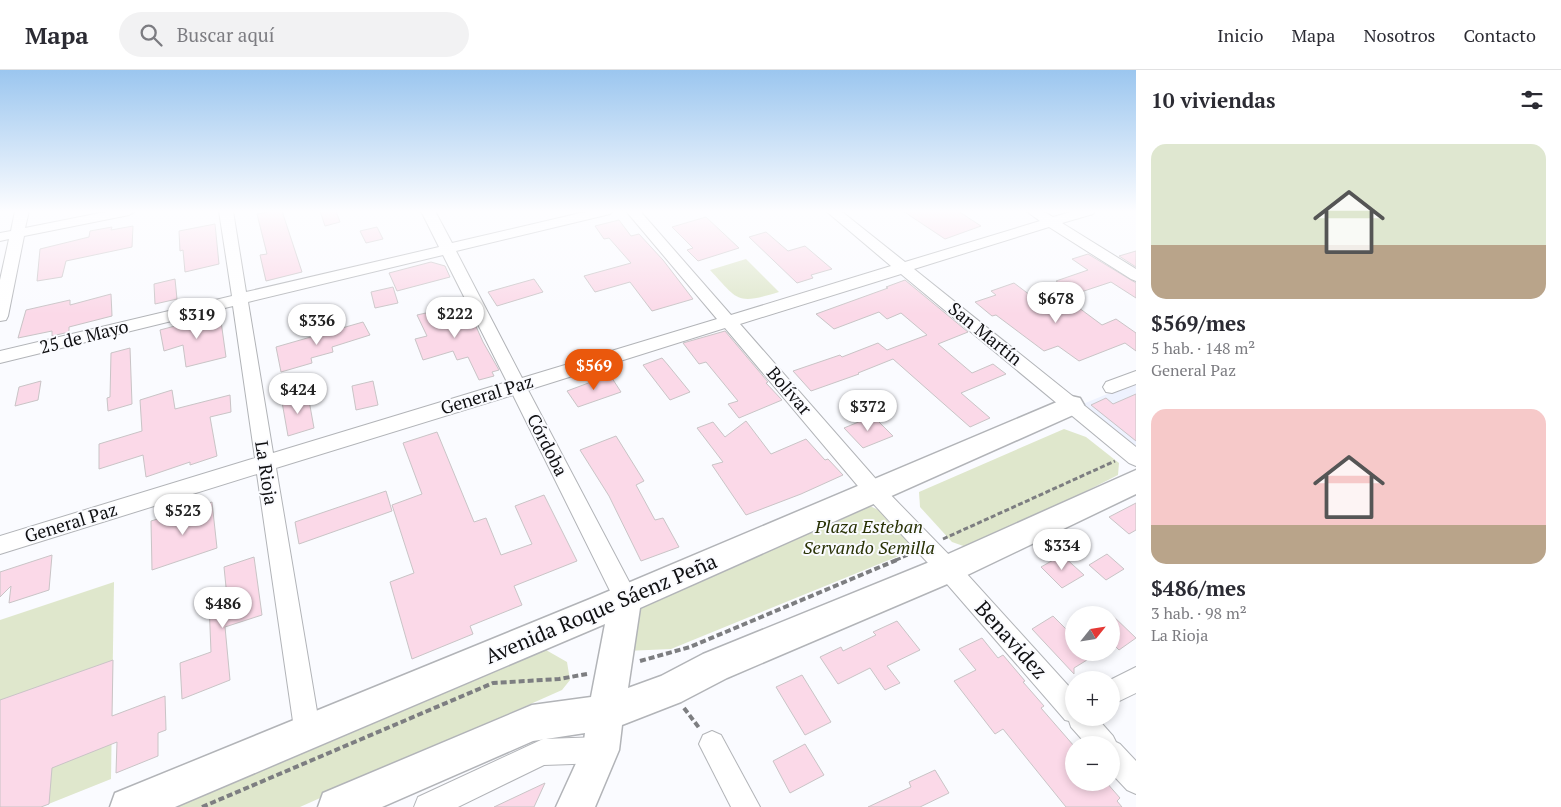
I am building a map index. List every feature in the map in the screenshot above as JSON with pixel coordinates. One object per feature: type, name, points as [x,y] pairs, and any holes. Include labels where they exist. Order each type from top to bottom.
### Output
[{"type":"main road","name":"Avenida Roque Sáenz Peña","points":[[129,807],[308,734],[626,599],[1071,405]]},
{"type":"main road","points":[[337,807],[532,722],[606,713],[669,690],[937,558],[1134,464]]},
{"type":"main road","points":[[575,807],[601,750],[626,599]]},
{"type":"street","points":[[0,316],[15,245]]},
{"type":"street","name":"La Rioja","points":[[231,245],[264,464],[308,734]]},
{"type":"street","name":"Córdoba","points":[[445,245],[626,599]]},
{"type":"street","name":"25 de Mayo","points":[[0,357],[462,245]]},
{"type":"street","name":"Bolívar","points":[[662,245],[875,492],[937,558]]},
{"type":"street","name":"San Martín","points":[[875,245],[1071,405],[1134,464]]},
{"type":"street","name":"General Paz","points":[[0,545],[975,245]]},
{"type":"street","points":[[1087,245],[1136,276]]},
{"type":"street","points":[[1112,387],[1136,377]]},
{"type":"street","name":"Benavidez","points":[[937,558],[1065,701]]},
{"type":"street","points":[[1120,688],[1136,679]]},
{"type":"street","points":[[1087,726],[1096,736]]},
{"type":"street","points":[[712,744],[746,807]]},
{"type":"street","points":[[428,807],[543,752],[601,750]]},
{"type":"street","points":[[1120,763],[1136,781]]},
{"type":"path","points":[[202,807],[494,683],[560,679],[614,668],[690,647],[937,558],[1134,464]]},
{"type":"path","points":[[669,690],[712,744]]},
{"type":"shaded area","points":[[1136,382],[1136,446],[1083,404]]},
{"type":"green space","points":[[746,259],[779,292],[754,298],[739,298],[710,270]]},
{"type":"green space","points":[[1064,429],[1086,437],[1119,463],[1118,475],[972,549],[952,542],[920,507],[919,492]]},
{"type":"green space","name":"Plaza Esteban Servando Semilla","points":[[870,506],[889,515],[913,542],[911,551],[671,649],[626,651],[632,606]]},
{"type":"green space","points":[[114,582],[111,779],[41,807],[0,807],[0,620]]},
{"type":"green space","points":[[546,650],[567,662],[570,680],[562,690],[300,807],[170,807],[316,748]]},
{"type":"building","points":[[55,245],[132,245],[132,247],[66,261],[62,277],[37,281],[40,249]]},
{"type":"building","points":[[180,245],[217,245],[219,264],[185,272],[183,250],[180,251]]},
{"type":"building","points":[[265,245],[293,245],[302,272],[266,281],[260,255],[267,254]]},
{"type":"building","points":[[616,245],[650,245],[693,299],[652,311],[630,282],[595,292],[584,276],[631,263]]},
{"type":"building","points":[[690,245],[736,245],[739,248],[698,261],[687,250],[693,248]]},
{"type":"building","points":[[758,245],[782,245],[788,251],[805,246],[832,269],[811,275],[813,278],[797,283]]},
{"type":"building","points":[[1136,251],[1136,267],[1119,256]]},
{"type":"building","points":[[1088,254],[1136,283],[1136,298],[1111,282],[1075,294],[1056,281],[1088,270],[1072,259]]},
{"type":"building","points":[[431,262],[445,266],[450,277],[397,291],[389,273]]},
{"type":"building","points":[[175,279],[177,299],[155,304],[154,284]]},
{"type":"building","points":[[534,279],[543,292],[497,306],[488,292]]},
{"type":"building","points":[[905,280],[968,332],[938,344],[972,373],[993,364],[1006,374],[961,393],[990,418],[970,427],[893,359],[859,374],[811,391],[793,371],[840,355],[842,357],[878,343],[887,350],[927,335],[901,313],[887,319],[879,312],[834,329],[816,314]]},
{"type":"building","points":[[1014,283],[1046,307],[1067,299],[1102,325],[1116,319],[1136,333],[1136,351],[1125,343],[1079,361],[1058,346],[1044,351],[996,315],[992,316],[975,302],[996,295],[991,291]]},
{"type":"building","points":[[393,287],[398,303],[375,308],[371,292]]},
{"type":"building","points":[[111,294],[112,316],[69,327],[69,332],[52,336],[52,331],[18,338],[26,310],[70,300],[70,305]]},
{"type":"building","points":[[466,304],[483,342],[499,370],[492,372],[494,376],[479,380],[468,357],[457,360],[453,351],[423,360],[415,339],[427,336],[417,315]]},
{"type":"building","points":[[220,314],[226,357],[186,367],[183,345],[164,351],[160,330]]},
{"type":"building","points":[[363,322],[370,335],[332,347],[333,352],[311,358],[312,363],[281,372],[276,347]]},
{"type":"building","points":[[725,331],[768,382],[766,383],[782,400],[739,418],[728,404],[738,401],[706,362],[699,364],[683,343]]},
{"type":"building","points":[[130,348],[132,404],[108,411],[107,398],[110,397],[111,353]]},
{"type":"building","points":[[662,358],[690,392],[670,400],[643,365]]},
{"type":"building","points":[[610,375],[621,392],[578,407],[567,391]]},
{"type":"building","points":[[41,381],[38,400],[15,406],[19,387]]},
{"type":"building","points":[[373,381],[378,405],[356,410],[352,386]]},
{"type":"building","points":[[172,390],[175,409],[230,395],[231,412],[210,417],[217,456],[190,465],[190,462],[146,477],[143,455],[99,469],[99,444],[142,431],[140,400]]},
{"type":"building","points":[[1136,394],[1136,441],[1091,405],[1106,398],[1113,404]]},
{"type":"building","points":[[308,395],[314,428],[288,436],[282,402]]},
{"type":"building","points":[[873,416],[893,436],[863,448],[844,428]]},
{"type":"building","points":[[746,421],[771,454],[806,439],[825,460],[828,459],[843,475],[801,494],[746,515],[712,465],[723,462],[697,428],[713,422],[725,437]]},
{"type":"building","points":[[437,432],[474,522],[486,518],[501,555],[532,544],[515,506],[544,495],[577,561],[514,586],[522,605],[470,626],[473,634],[412,659],[390,582],[414,573],[392,505],[422,494],[403,443]]},
{"type":"building","points":[[616,436],[644,481],[636,485],[655,520],[663,518],[679,547],[641,561],[609,496],[580,450]]},
{"type":"building","points":[[386,491],[392,511],[299,544],[295,522]]},
{"type":"building","points":[[212,502],[217,548],[152,570],[151,521]]},
{"type":"building","points":[[1136,503],[1136,530],[1129,534],[1109,517]]},
{"type":"building","points":[[1107,554],[1124,569],[1106,580],[1089,565]]},
{"type":"building","points":[[52,555],[49,590],[9,603],[11,586],[0,597],[0,572]]},
{"type":"building","points":[[1062,555],[1084,575],[1062,588],[1041,567]]},
{"type":"building","points":[[254,557],[262,615],[225,627],[230,680],[182,699],[180,663],[211,652],[209,603],[227,597],[224,567]]},
{"type":"building","points":[[1053,616],[1065,628],[1065,661],[1085,661],[1074,668],[1074,671],[1071,671],[1032,629]]},
{"type":"building","points":[[897,621],[920,650],[887,666],[900,683],[885,690],[870,668],[838,684],[820,657],[841,647],[843,651],[876,635],[873,632]]},
{"type":"building","points":[[1120,623],[1136,638],[1120,649]]},
{"type":"building","points":[[982,638],[998,658],[1003,655],[1044,706],[1041,708],[1065,736],[1065,791],[1114,791],[1120,798],[1117,801],[1122,807],[1066,807],[1003,729],[995,734],[954,681],[976,670],[959,649]]},
{"type":"building","points":[[113,660],[112,716],[165,696],[166,730],[158,733],[158,756],[116,773],[117,742],[52,768],[49,804],[41,807],[0,807],[0,700]]},
{"type":"building","points":[[802,675],[831,722],[805,735],[776,687]]},
{"type":"building","points":[[805,744],[824,775],[790,793],[773,761]]},
{"type":"building","points":[[935,770],[949,793],[920,807],[868,807],[911,787],[909,782]]},
{"type":"building","points":[[545,783],[534,807],[494,807]]}]
